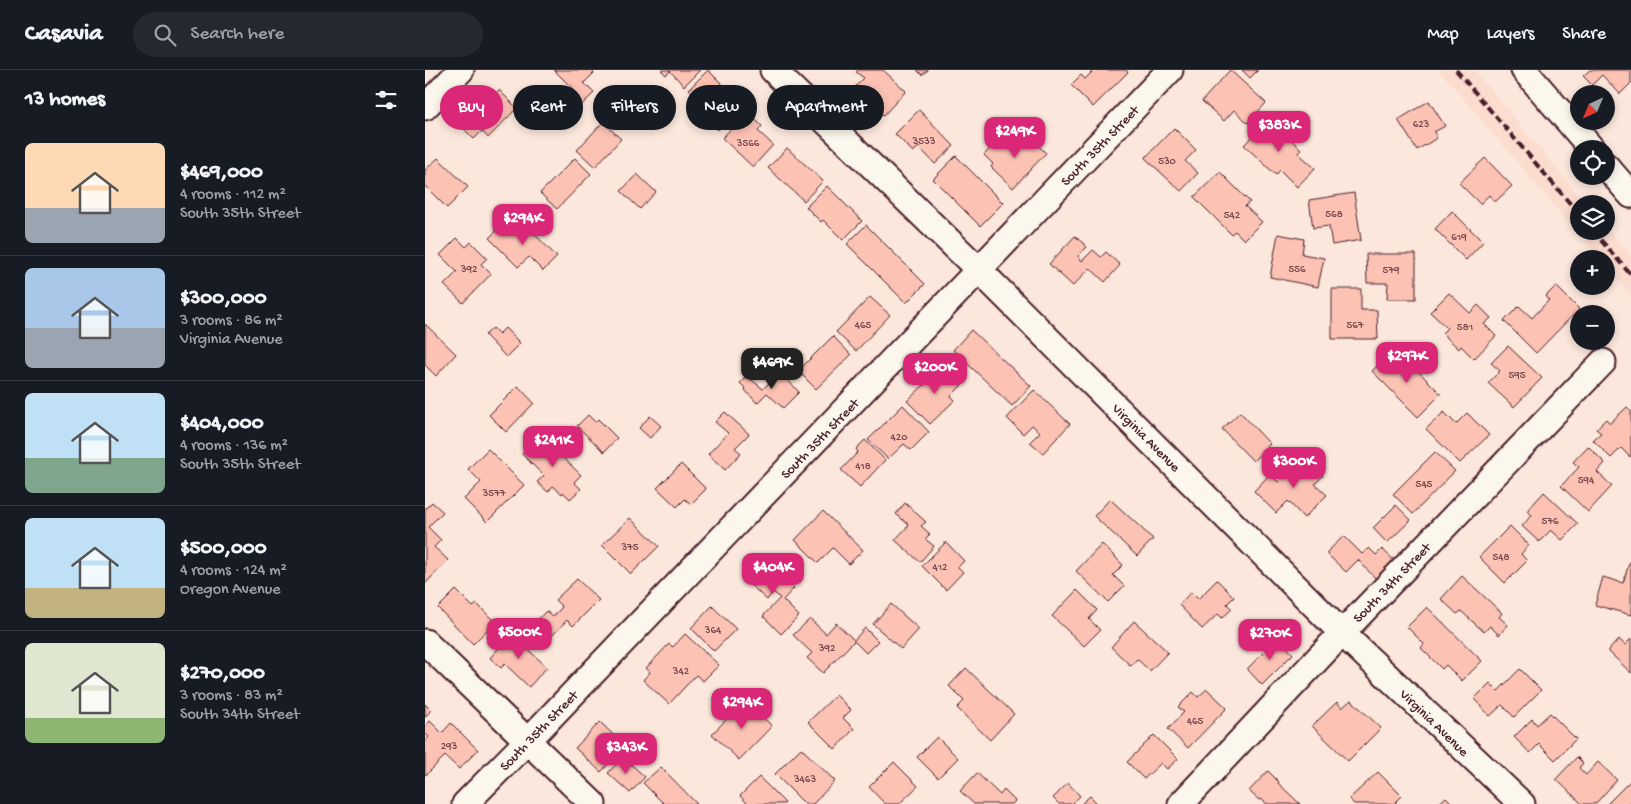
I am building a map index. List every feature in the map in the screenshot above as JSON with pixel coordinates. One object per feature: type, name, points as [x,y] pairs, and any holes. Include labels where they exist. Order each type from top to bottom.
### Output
[{"type":"street","points":[[425,107],[461,70]]},
{"type":"street","name":"Virginia Avenue","points":[[773,70],[979,270],[1342,632],[1521,804]]},
{"type":"street","name":"South 35th Street","points":[[465,804],[528,741],[1171,70]]},
{"type":"street","points":[[1524,70],[1584,140]]},
{"type":"street","points":[[1615,176],[1631,195]]},
{"type":"street","name":"South 34th Street","points":[[1181,804],[1342,632],[1603,362]]},
{"type":"street","points":[[425,642],[593,804]]},
{"type":"shaded area","points":[[1439,70],[1474,70],[1578,195],[1570,195],[1570,224]]},
{"type":"shaded area","points":[[1615,238],[1631,257],[1631,295],[1615,276],[1615,250],[1592,250],[1584,240],[1615,240]]},
{"type":"building","points":[[554,70],[591,70],[594,73],[584,83],[593,94],[583,104],[583,85],[569,85]]},
{"type":"building","points":[[661,70],[700,70],[684,86],[670,71],[666,75]]},
{"type":"building","points":[[708,70],[723,85],[693,85]]},
{"type":"building","points":[[858,70],[883,70],[906,91],[884,115],[884,85],[857,85],[864,78],[856,72]]},
{"type":"building","points":[[917,70],[928,70],[922,75]]},
{"type":"building","points":[[1094,70],[1126,70],[1128,72],[1093,107],[1071,85],[1081,75],[1085,79]]},
{"type":"building","points":[[1230,70],[1266,103],[1248,123],[1234,110],[1224,121],[1202,101]]},
{"type":"building","points":[[1242,70],[1258,70],[1250,78]]},
{"type":"building","points":[[1590,70],[1631,70],[1631,83],[1620,94],[1615,89],[1615,85],[1611,85],[1602,75],[1592,85],[1583,76]]},
{"type":"building","points":[[503,94],[513,104],[513,112],[503,122]]},
{"type":"building","points":[[1429,101],[1445,126],[1434,132],[1437,138],[1417,150],[1398,120]]},
{"type":"building","points":[[919,110],[954,146],[935,164],[919,147],[913,152],[895,134]]},
{"type":"building","points":[[1269,119],[1301,149],[1298,153],[1315,168],[1297,187],[1280,170],[1276,175],[1244,145]]},
{"type":"building","points":[[757,121],[762,126],[758,131],[773,145],[753,167],[722,138],[730,130],[757,130]]},
{"type":"building","points":[[1174,128],[1196,150],[1185,161],[1198,173],[1181,191],[1145,158]]},
{"type":"building","points":[[465,130],[496,130],[488,138],[482,131],[474,139]]},
{"type":"building","points":[[596,130],[611,130],[621,139],[595,167],[577,150]]},
{"type":"building","points":[[1026,134],[1046,153],[1013,188],[991,167],[993,164],[984,155],[1000,138],[1011,150]]},
{"type":"building","points":[[787,148],[823,181],[804,201],[768,168]]},
{"type":"building","points":[[956,156],[1003,203],[980,226],[933,179]]},
{"type":"building","points":[[438,158],[468,187],[447,208],[425,186],[425,170]]},
{"type":"building","points":[[575,158],[591,174],[557,209],[540,193]]},
{"type":"building","points":[[1485,158],[1512,186],[1495,202],[1489,195],[1480,204],[1459,183]]},
{"type":"building","points":[[1220,172],[1250,202],[1245,206],[1262,222],[1244,240],[1235,231],[1231,234],[1194,197]]},
{"type":"building","points":[[637,174],[656,192],[640,209],[621,191]]},
{"type":"building","points":[[827,186],[862,221],[843,240],[823,220],[821,222],[806,207]]},
{"type":"building","points":[[1354,193],[1361,240],[1332,245],[1329,226],[1313,228],[1309,200]]},
{"type":"building","points":[[1452,211],[1483,242],[1466,260],[1435,229]]},
{"type":"building","points":[[520,219],[557,257],[543,271],[529,257],[518,267],[489,238],[502,225],[508,231]]},
{"type":"building","points":[[866,225],[925,284],[906,303],[847,244]]},
{"type":"building","points":[[1278,234],[1304,239],[1302,254],[1324,258],[1318,287],[1270,277]]},
{"type":"building","points":[[1075,236],[1087,247],[1078,256],[1082,261],[1093,250],[1101,257],[1106,252],[1120,265],[1105,282],[1090,268],[1073,286],[1049,264]]},
{"type":"building","points":[[457,238],[466,247],[471,242],[487,258],[481,264],[491,274],[463,303],[444,285],[457,272],[440,255]]},
{"type":"building","points":[[1366,254],[1416,254],[1416,299],[1387,299],[1388,283],[1367,283]]},
{"type":"building","points":[[1556,286],[1575,305],[1570,305],[1570,318],[1536,353],[1504,321],[1519,306],[1532,318],[1549,300],[1546,296]]},
{"type":"building","points":[[1332,289],[1361,289],[1361,310],[1377,310],[1378,339],[1332,339]]},
{"type":"building","points":[[1449,293],[1470,313],[1478,305],[1491,318],[1484,324],[1496,336],[1474,359],[1461,346],[1459,349],[1442,333],[1447,328],[1430,312]]},
{"type":"building","points":[[870,297],[890,315],[856,351],[836,332]]},
{"type":"building","points":[[425,324],[456,354],[436,376],[425,365]]},
{"type":"building","points":[[493,328],[499,334],[505,328],[520,343],[506,357],[485,335]]},
{"type":"building","points":[[971,330],[1031,386],[1012,406],[953,350]]},
{"type":"building","points":[[833,336],[851,355],[816,389],[798,371]]},
{"type":"building","points":[[1508,346],[1542,378],[1514,407],[1488,383],[1500,371],[1491,363]]},
{"type":"building","points":[[1391,352],[1408,369],[1412,365],[1441,394],[1418,417],[1372,371]]},
{"type":"building","points":[[944,366],[962,385],[951,396],[955,400],[930,424],[907,401]]},
{"type":"building","points":[[780,372],[799,392],[783,408],[767,393],[757,403],[740,383],[747,376],[763,389]]},
{"type":"building","points":[[518,386],[534,403],[506,432],[489,415]]},
{"type":"building","points":[[1034,390],[1070,424],[1043,453],[1030,442],[1040,432],[1032,425],[1023,434],[1007,418]]},
{"type":"building","points":[[903,405],[929,432],[911,450],[904,444],[888,459],[868,440]]},
{"type":"building","points":[[1627,407],[1631,411],[1631,455],[1630,457],[1621,448],[1611,458],[1593,440],[1601,433],[1596,429],[1606,419],[1610,423]]},
{"type":"building","points":[[725,412],[749,434],[735,448],[741,453],[725,470],[708,454],[728,433],[715,422]]},
{"type":"building","points":[[1240,412],[1270,444],[1253,461],[1222,429]]},
{"type":"building","points":[[1444,412],[1456,424],[1467,413],[1489,435],[1460,463],[1426,429]]},
{"type":"building","points":[[588,415],[595,422],[598,419],[617,438],[604,452],[577,426]]},
{"type":"building","points":[[650,416],[661,426],[650,438],[639,428]]},
{"type":"building","points":[[540,435],[581,475],[574,482],[581,489],[570,499],[553,486],[548,492],[537,482],[544,476],[522,454]]},
{"type":"building","points":[[865,440],[885,460],[860,487],[841,470],[858,452],[856,449]]},
{"type":"building","points":[[1588,446],[1605,463],[1597,472],[1612,486],[1588,512],[1561,486],[1579,467],[1573,462]]},
{"type":"building","points":[[488,449],[524,485],[487,522],[464,499],[481,482],[468,469]]},
{"type":"building","points":[[1435,452],[1455,471],[1413,514],[1393,494]]},
{"type":"building","points":[[1304,456],[1323,476],[1315,484],[1327,495],[1304,518],[1288,501],[1276,513],[1254,491],[1270,474],[1278,482]]},
{"type":"building","points":[[681,464],[706,489],[691,504],[685,499],[677,507],[657,488]]},
{"type":"building","points":[[1544,492],[1578,524],[1562,540],[1551,530],[1539,542],[1522,526],[1532,515],[1527,511]]},
{"type":"building","points":[[1110,499],[1153,539],[1137,556],[1094,516]]},
{"type":"building","points":[[432,502],[443,512],[428,527],[441,540],[434,547],[448,560],[425,584],[425,509]]},
{"type":"building","points":[[905,503],[926,522],[921,526],[930,534],[925,539],[934,546],[920,562],[895,540],[909,525],[896,514]]},
{"type":"building","points":[[1396,505],[1411,520],[1387,543],[1373,528]]},
{"type":"building","points":[[823,511],[863,550],[849,564],[833,548],[818,563],[795,540]]},
{"type":"building","points":[[630,518],[659,546],[631,574],[602,545]]},
{"type":"building","points":[[1510,526],[1529,545],[1521,554],[1527,561],[1505,583],[1479,557]]},
{"type":"building","points":[[1344,536],[1362,554],[1369,548],[1376,555],[1382,549],[1396,562],[1377,580],[1358,560],[1346,572],[1326,553]]},
{"type":"building","points":[[946,542],[964,561],[958,567],[963,572],[946,590],[922,566]]},
{"type":"building","points":[[1102,544],[1123,565],[1113,575],[1124,586],[1108,602],[1076,571]]},
{"type":"building","points":[[1631,557],[1631,615],[1595,605],[1603,577],[1623,583]]},
{"type":"building","points":[[763,559],[794,588],[783,600],[799,616],[781,634],[763,616],[780,598],[773,592],[767,600],[744,579]]},
{"type":"building","points":[[1462,576],[1502,613],[1499,617],[1508,625],[1499,635],[1490,626],[1484,632],[1461,611],[1457,614],[1441,599]]},
{"type":"building","points":[[577,579],[599,600],[573,626],[567,620],[546,642],[531,627],[546,611],[553,617],[562,607],[555,600]]},
{"type":"building","points":[[1217,580],[1234,597],[1227,604],[1232,609],[1222,618],[1218,614],[1202,629],[1179,605],[1191,592],[1198,599]]},
{"type":"building","points":[[456,590],[473,607],[477,604],[495,622],[473,644],[438,608]]},
{"type":"building","points":[[1077,590],[1097,610],[1089,619],[1100,630],[1084,646],[1052,616]]},
{"type":"building","points":[[891,604],[919,629],[901,649],[873,624]]},
{"type":"building","points":[[712,606],[736,629],[714,651],[691,628]]},
{"type":"building","points":[[1427,607],[1482,661],[1462,681],[1446,665],[1442,669],[1421,648],[1424,644],[1407,627]]},
{"type":"building","points":[[810,619],[826,634],[836,623],[854,640],[865,628],[878,641],[866,653],[854,641],[823,673],[807,658],[812,653],[793,635]]},
{"type":"building","points":[[1134,621],[1168,652],[1150,671],[1137,659],[1131,666],[1111,647]]},
{"type":"building","points":[[511,634],[547,667],[529,687],[505,664],[501,668],[490,658]]},
{"type":"building","points":[[685,634],[719,665],[703,681],[696,675],[669,704],[643,680],[650,672],[646,668],[669,644],[673,647]]},
{"type":"building","points":[[1278,638],[1293,654],[1262,685],[1247,669]]},
{"type":"building","points":[[1619,639],[1625,645],[1631,639],[1631,673],[1608,651]]},
{"type":"building","points":[[966,668],[1014,714],[990,740],[957,708],[964,701],[949,686]]},
{"type":"building","points":[[1520,669],[1541,690],[1514,717],[1502,705],[1490,716],[1474,699],[1490,683],[1498,691]]},
{"type":"building","points":[[1207,689],[1227,708],[1188,748],[1168,729],[1184,712],[1178,707],[1193,692],[1198,697]]},
{"type":"building","points":[[836,695],[851,710],[843,718],[854,729],[835,749],[808,722]]},
{"type":"building","points":[[745,700],[772,726],[739,760],[712,734]]},
{"type":"building","points":[[1351,700],[1381,728],[1348,761],[1312,726],[1337,702],[1342,708]]},
{"type":"building","points":[[425,704],[431,710],[425,717]]},
{"type":"building","points":[[1550,713],[1576,739],[1555,760],[1539,744],[1530,753],[1514,737],[1532,719],[1537,725]]},
{"type":"building","points":[[430,721],[442,733],[451,723],[478,750],[459,769],[445,756],[425,774],[425,741],[429,737],[425,733],[425,727]]},
{"type":"building","points":[[600,722],[625,746],[601,772],[575,748]]},
{"type":"building","points":[[1154,735],[1178,759],[1167,769],[1161,763],[1144,779],[1127,762]]},
{"type":"building","points":[[937,737],[958,758],[938,778],[917,757]]},
{"type":"building","points":[[801,748],[835,781],[813,804],[805,804],[775,774]]},
{"type":"building","points":[[623,757],[645,777],[630,793],[608,773]]},
{"type":"building","points":[[1577,757],[1583,763],[1579,768],[1586,775],[1598,762],[1617,780],[1595,804],[1582,804],[1556,779]]},
{"type":"building","points":[[894,762],[918,786],[899,804],[885,804],[869,787]]},
{"type":"building","points":[[661,767],[697,804],[664,804],[643,783]]},
{"type":"building","points":[[1268,771],[1300,804],[1267,804],[1249,791]]},
{"type":"building","points":[[1378,772],[1402,796],[1394,804],[1354,804],[1349,799]]},
{"type":"building","points":[[977,773],[1000,795],[1004,790],[1015,801],[1012,804],[974,804],[960,791]]},
{"type":"building","points":[[759,777],[784,804],[748,804],[740,796]]},
{"type":"building","points":[[1631,780],[1631,804],[1607,804]]},
{"type":"building","points":[[1068,783],[1080,796],[1072,804],[1059,804],[1053,798]]},
{"type":"building","points":[[1090,796],[1098,804],[1081,804]]},
{"type":"building","points":[[1446,797],[1453,804],[1438,804]]},
{"type":"railway","points":[[1456,70],[1570,203]]},
{"type":"railway","points":[[1601,240],[1631,275]]}]
